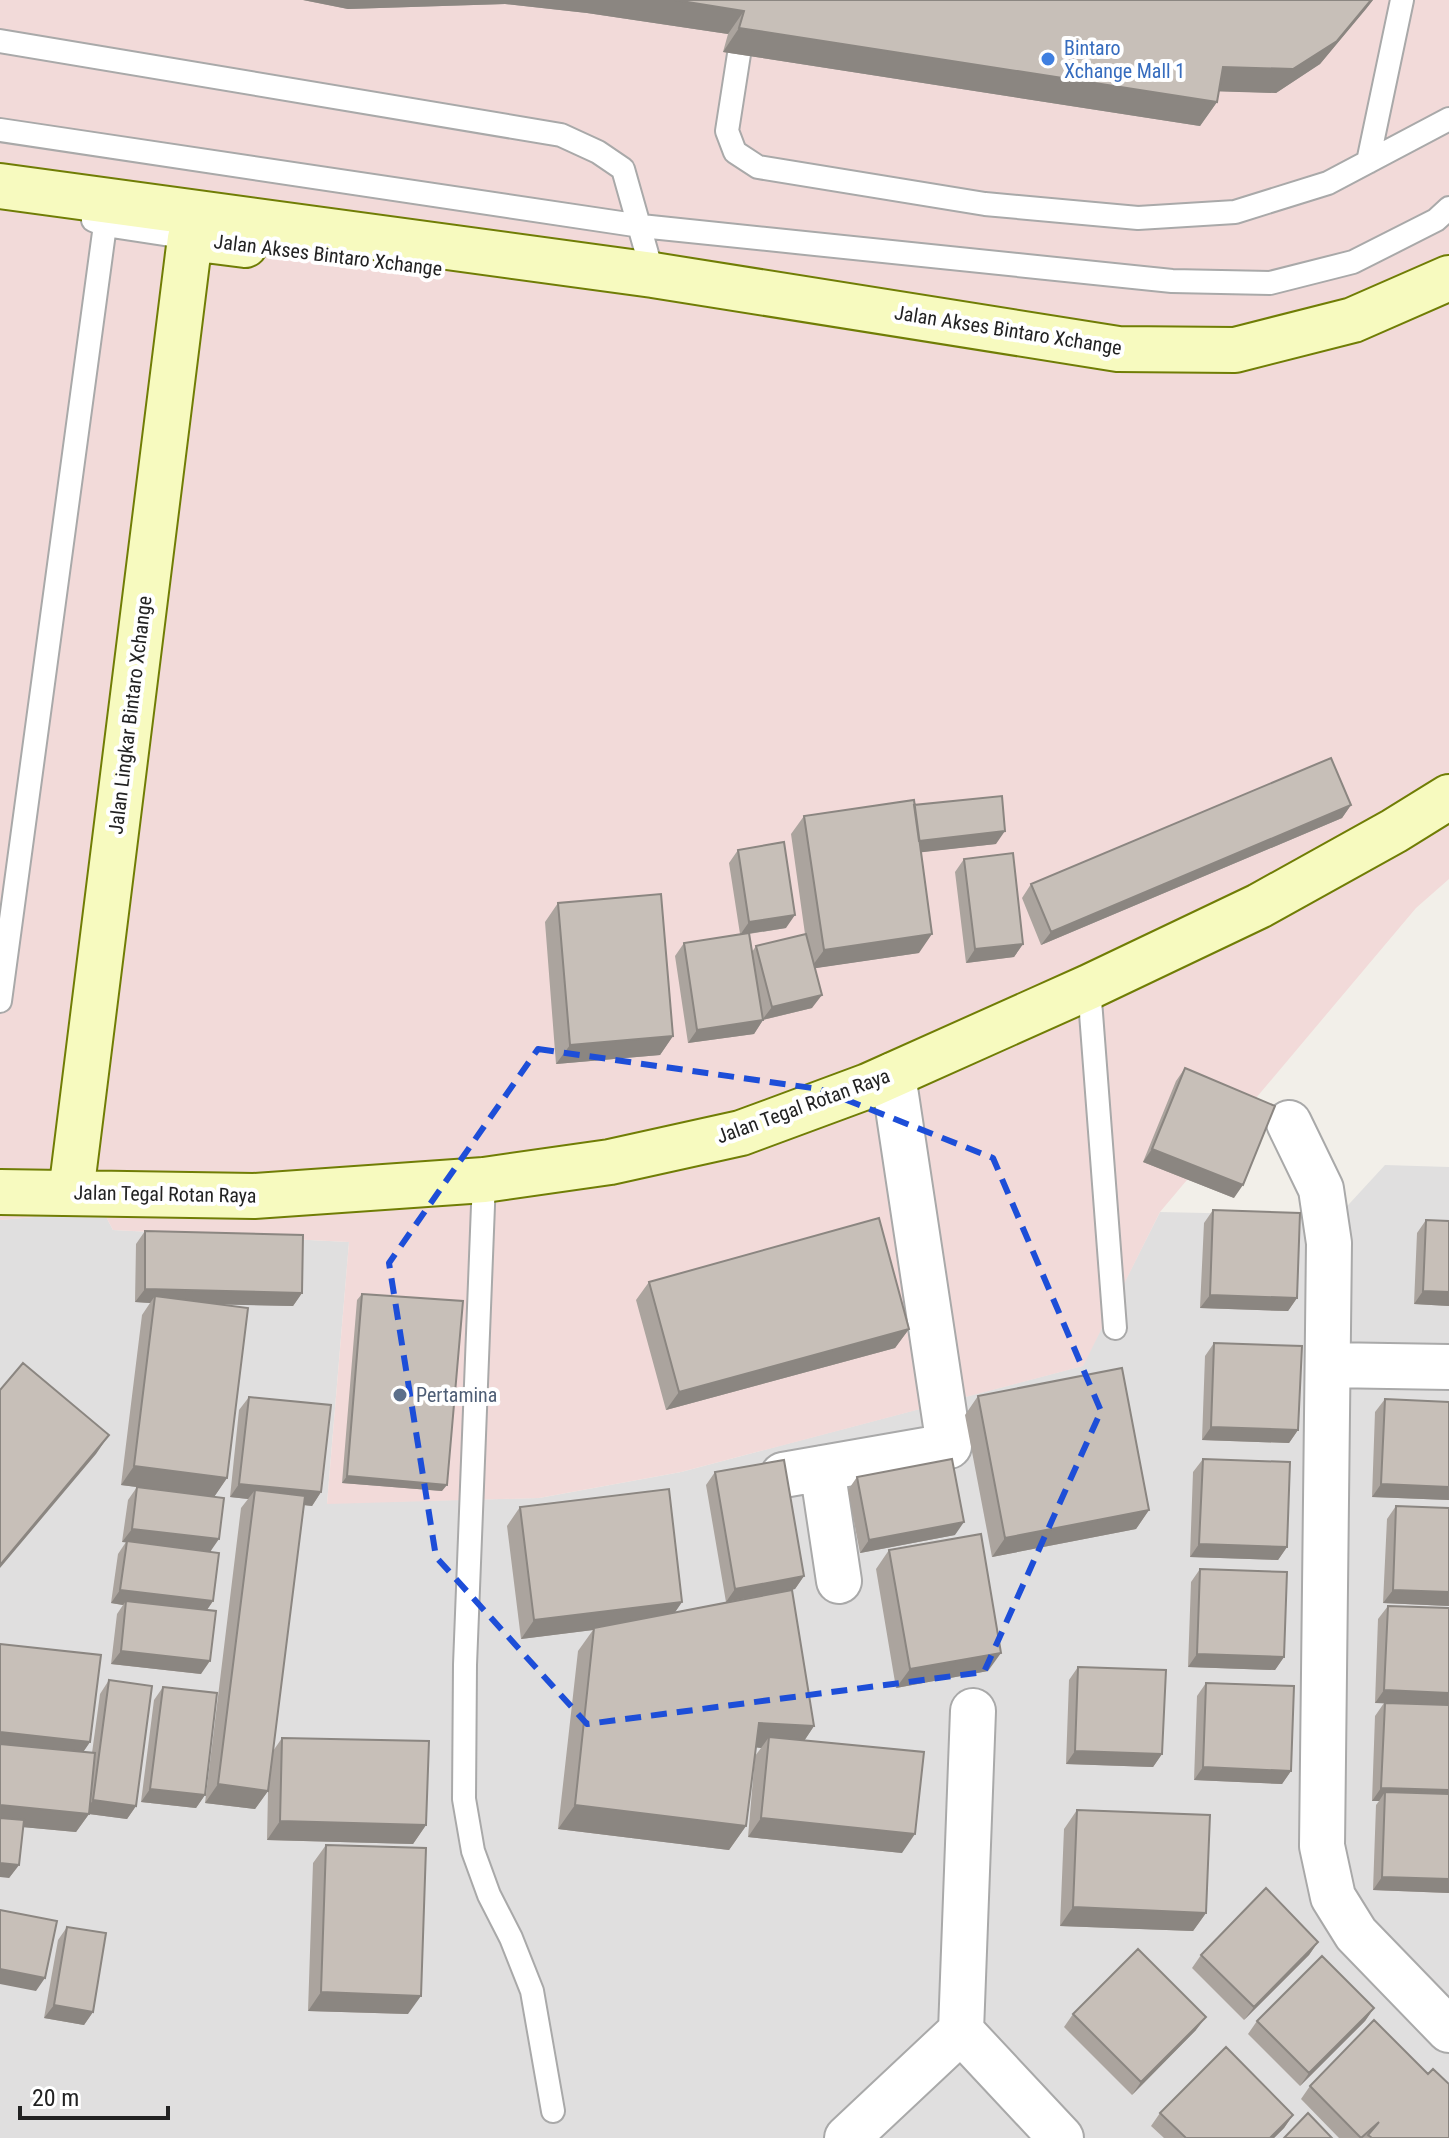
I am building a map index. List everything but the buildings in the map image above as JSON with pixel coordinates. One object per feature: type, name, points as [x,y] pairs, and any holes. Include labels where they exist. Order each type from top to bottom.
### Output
[{"type":"main road","name":"Jalan Akses Bintaro Xchange","points":[[4,186],[653,275],[1118,349],[1235,350],[1353,320],[1449,278]]},
{"type":"main road","name":"Jalan Akses Bintaro Xchange","points":[[190,238],[609,290],[653,275]]},
{"type":"main road","name":"Jalan Lingkar Bintaro Xchange","points":[[71,1193],[190,238]]},
{"type":"main road","name":"Jalan Tegal Rotan Raya","points":[[0,1192],[254,1196],[484,1180],[610,1162],[741,1133],[893,1075],[1089,987],[1259,906],[1449,797]]},
{"type":"street","points":[[839,1581],[802,1472],[949,1446],[893,1075]]},
{"type":"street","points":[[1289,1123],[1321,1189],[1329,1243],[1322,1846],[1333,1897],[1356,1934],[1449,2030]]},
{"type":"street","points":[[1328,1365],[1449,1367]]},
{"type":"street","points":[[847,2138],[961,2031],[973,1711]]},
{"type":"street","points":[[961,2031],[1061,2138]]},
{"type":"lane","points":[[1368,162],[1402,0]]},
{"type":"lane","points":[[0,41],[561,135],[598,152],[623,169],[653,275]]},
{"type":"lane","points":[[739,54],[727,131],[735,152],[758,167],[985,204],[1138,218],[1235,212],[1328,183],[1449,119]]},
{"type":"lane","points":[[0,130],[641,226],[1172,281],[1270,283],[1353,262],[1436,220],[1449,208]]},
{"type":"lane","name":"Jalan Akses Bintaro Xchange","points":[[4,186],[105,225],[190,238]]},
{"type":"lane","points":[[0,1001],[105,225]]},
{"type":"lane","points":[[1089,987],[1115,1328]]},
{"type":"lane","points":[[484,1180],[465,1665],[464,1799],[473,1851],[532,1991],[553,2111]]},
{"type":"highlighted area","points":[[538,1049],[819,1089],[993,1158],[1101,1411],[984,1672],[587,1724],[436,1557],[389,1263]]},
{"type":"shaded area","points":[[0,0],[1449,0],[1449,879],[1416,908],[1160,1212],[1083,1366],[681,1472],[539,1498],[327,1504],[349,1242],[113,1230],[103,1211],[0,1220]]},
{"type":"shaded area","points":[[1385,1165],[1449,1167],[1449,2138],[0,2138],[0,1220],[103,1211],[113,1230],[349,1242],[327,1503],[539,1498],[681,1472],[1082,1366],[1160,1212],[1338,1216]]},
{"type":"place","name":"Bintaro Xchange Mall 1","points":[[1048,59]]},
{"type":"place","name":"Pertamina","points":[[400,1395]]}]
